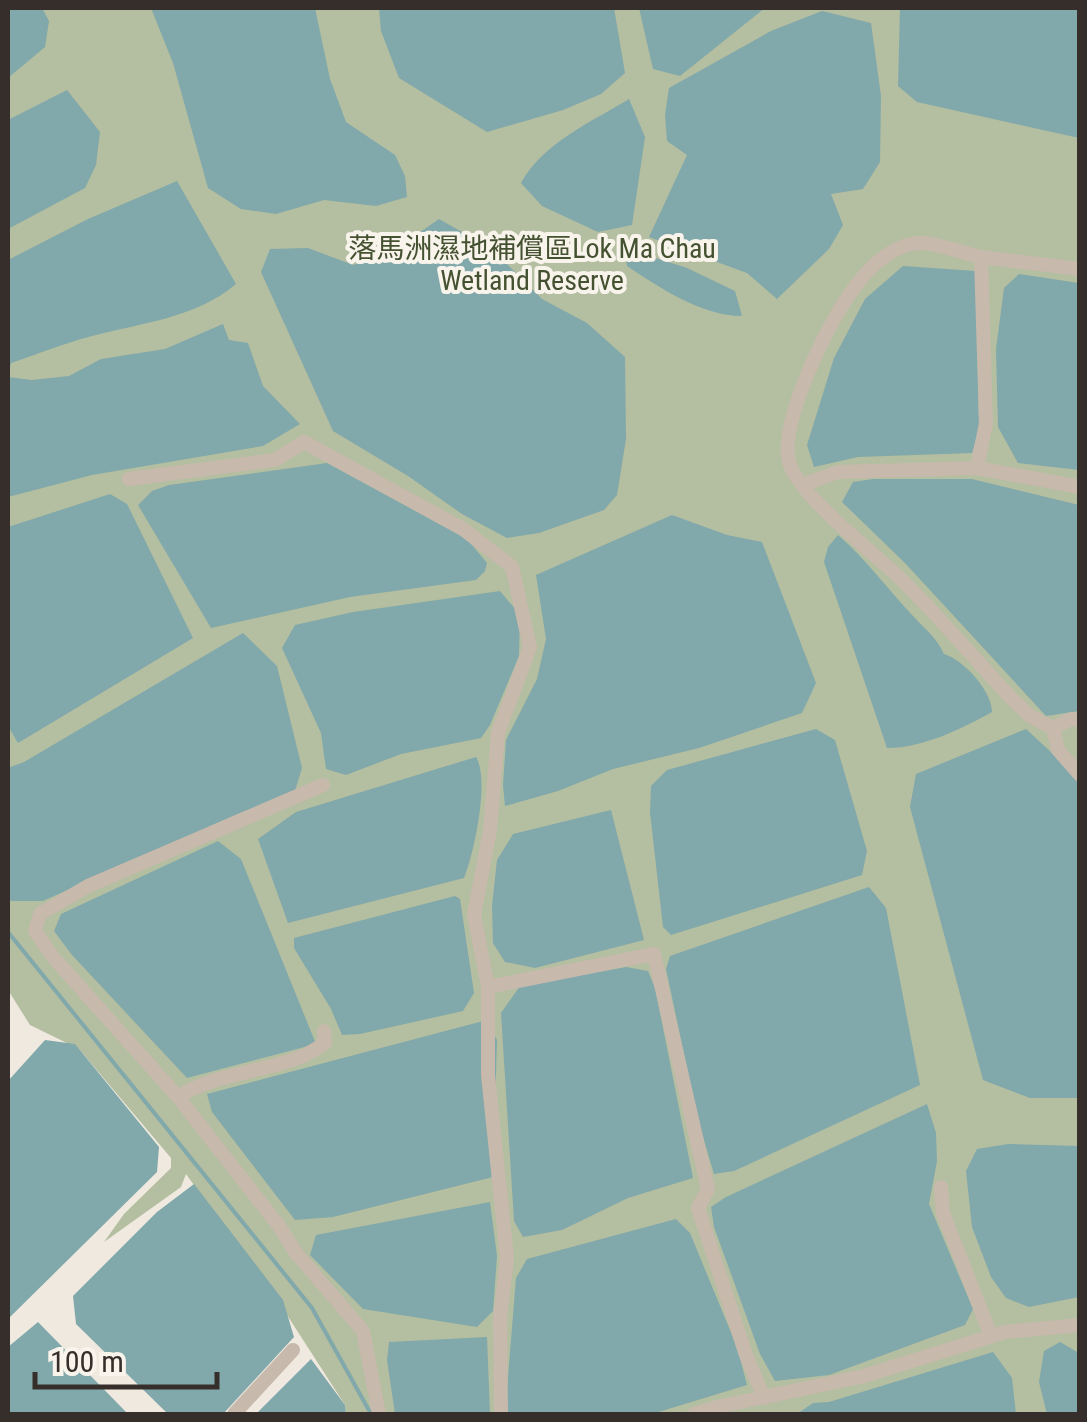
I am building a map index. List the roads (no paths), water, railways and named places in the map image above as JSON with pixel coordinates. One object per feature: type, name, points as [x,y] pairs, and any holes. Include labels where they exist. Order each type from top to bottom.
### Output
[{"type":"lane","points":[[1054,728],[1030,716],[1011,698],[904,582],[802,485],[789,463],[789,441],[809,369],[861,278],[897,248],[922,243],[981,257],[1080,270]]},
{"type":"lane","points":[[977,468],[986,423],[981,257]]},
{"type":"lane","points":[[130,479],[276,460],[304,442],[462,529],[512,567],[530,648],[498,734],[490,830],[474,915],[488,987],[488,1076],[507,1258],[500,1319],[501,1414]]},
{"type":"lane","points":[[802,485],[838,472],[977,468],[1080,486]]},
{"type":"lane","points":[[1054,728],[1071,719],[1080,720]]},
{"type":"lane","points":[[1054,728],[1058,750],[1080,775]]},
{"type":"lane","points":[[323,785],[88,886],[40,914],[35,931],[53,957],[178,1097],[279,1226],[296,1254],[363,1332],[378,1414]]},
{"type":"lane","points":[[488,987],[654,954],[708,1189],[698,1208],[764,1398]]},
{"type":"lane","points":[[178,1097],[191,1088],[299,1058],[325,1043],[324,1031]]},
{"type":"lane","points":[[942,1187],[943,1213],[991,1336]]},
{"type":"lane","points":[[694,1414],[864,1376],[1005,1332],[1080,1325]]},
{"type":"lane","points":[[234,1414],[293,1350]]},
{"type":"water","points":[[8,8],[42,8],[49,21],[45,47],[8,78]]},
{"type":"water","points":[[151,8],[315,8],[330,79],[346,122],[395,155],[405,176],[407,197],[376,206],[324,200],[276,214],[241,209],[208,188],[173,63]]},
{"type":"water","points":[[379,8],[614,8],[625,73],[601,94],[563,110],[487,132],[399,78],[381,31]]},
{"type":"water","points":[[639,8],[765,8],[680,76],[653,69]]},
{"type":"water","points":[[900,8],[1079,8],[1079,138],[917,102],[898,86]]},
{"type":"water","points":[[822,11],[871,23],[881,96],[880,162],[863,189],[831,194],[843,225],[829,249],[777,299],[747,273],[649,237],[687,155],[667,141],[669,88],[771,31]]},
{"type":"water","points":[[67,90],[100,132],[96,165],[85,188],[8,229],[8,120]]},
{"type":"water","points":[[629,99],[645,137],[632,225],[598,232],[542,206],[521,183],[531,169],[569,135]]},
{"type":"water","points":[[177,181],[236,284],[186,312],[82,339],[11,363],[8,376],[8,260],[88,219]]},
{"type":"water","points":[[439,219],[492,249],[542,299],[587,323],[625,357],[626,439],[617,495],[604,510],[539,533],[507,538],[462,514],[333,431],[261,272],[270,249],[308,248],[353,265],[396,249]]},
{"type":"water","points":[[624,248],[687,268],[735,291],[742,316],[697,306],[667,291],[627,266]]},
{"type":"water","points":[[903,266],[976,271],[979,429],[972,453],[858,457],[814,467],[807,445],[834,358],[865,299]]},
{"type":"water","points":[[1019,274],[1079,283],[1079,470],[1018,463],[998,427],[996,349],[1004,288]]},
{"type":"water","points":[[223,324],[229,340],[248,343],[263,386],[300,424],[263,446],[92,475],[8,497],[8,377],[32,380],[69,376],[101,359],[165,349]]},
{"type":"water","points":[[327,463],[467,539],[487,563],[485,571],[476,580],[350,597],[211,628],[138,505],[152,491],[169,485]]},
{"type":"water","points":[[972,479],[1079,505],[1079,711],[1046,716],[905,563],[842,502],[853,482]]},
{"type":"water","points":[[110,494],[127,504],[193,638],[18,743],[8,726],[8,527]]},
{"type":"water","points":[[672,515],[727,535],[762,542],[816,683],[802,713],[699,748],[613,769],[505,806],[506,740],[537,679],[546,639],[536,575]]},
{"type":"water","points":[[838,535],[944,654],[976,677],[992,712],[928,741],[887,748],[824,562],[828,547]]},
{"type":"water","points":[[500,591],[520,615],[519,656],[481,738],[401,754],[346,775],[326,769],[321,733],[282,648],[295,625],[353,612]]},
{"type":"water","points":[[243,633],[277,666],[302,768],[294,794],[242,812],[43,901],[11,901],[8,768]]},
{"type":"water","points":[[816,729],[835,740],[867,851],[862,875],[671,935],[663,927],[650,812],[651,786],[667,770]]},
{"type":"water","points":[[1026,729],[1079,778],[1079,1098],[1030,1098],[983,1080],[910,807],[916,774]]},
{"type":"water","points":[[476,757],[481,799],[464,878],[288,923],[258,839],[296,812]]},
{"type":"water","points":[[611,810],[644,940],[535,968],[505,962],[493,943],[492,906],[497,860],[513,834]]},
{"type":"water","points":[[218,841],[241,859],[316,1044],[187,1078],[54,931],[61,914]]},
{"type":"water","points":[[869,887],[886,908],[920,1085],[734,1171],[714,1174],[698,1120],[666,969],[670,956]]},
{"type":"water","points":[[455,896],[460,899],[474,993],[463,1011],[342,1035],[294,948],[294,938]]},
{"type":"water","points":[[626,967],[648,971],[655,988],[693,1178],[628,1198],[562,1230],[523,1237],[514,1221],[501,1013],[520,986]]},
{"type":"water","points":[[487,1020],[497,1040],[493,1177],[333,1217],[295,1220],[212,1112],[207,1094]]},
{"type":"water","points":[[45,1040],[75,1044],[159,1147],[157,1172],[8,1319],[8,1081]]},
{"type":"water","points":[[927,1104],[936,1133],[937,1161],[929,1204],[973,1309],[965,1325],[829,1375],[775,1381],[760,1354],[714,1227],[711,1207]]},
{"type":"water","points":[[1008,1144],[1079,1146],[1079,1297],[1029,1307],[1006,1298],[991,1277],[972,1227],[966,1171],[977,1149]]},
{"type":"water","points":[[194,1184],[283,1300],[294,1337],[223,1414],[168,1414],[76,1324],[73,1296],[157,1212]]},
{"type":"water","points":[[490,1202],[497,1256],[493,1311],[477,1327],[363,1309],[310,1255],[316,1235]]},
{"type":"water","points":[[676,1219],[690,1233],[737,1347],[747,1385],[652,1414],[505,1414],[516,1278],[527,1259]]},
{"type":"water","points":[[38,1322],[128,1414],[8,1414],[8,1347]]},
{"type":"water","points":[[487,1337],[490,1414],[395,1414],[387,1360],[389,1342]]},
{"type":"water","points":[[1060,1342],[1079,1353],[1079,1414],[1047,1414],[1039,1382],[1044,1351]]},
{"type":"water","points":[[993,1352],[1012,1378],[1016,1414],[797,1414],[813,1403],[829,1402]]},
{"type":"water","points":[[311,1359],[345,1405],[346,1414],[256,1414]]},
{"type":"waterway","points":[[8,932],[312,1308],[371,1414]]},
{"type":"park label","name":"落馬洲濕地補償區Lok Ma Chau Wetland Reserve","points":[[532,264]]}]
